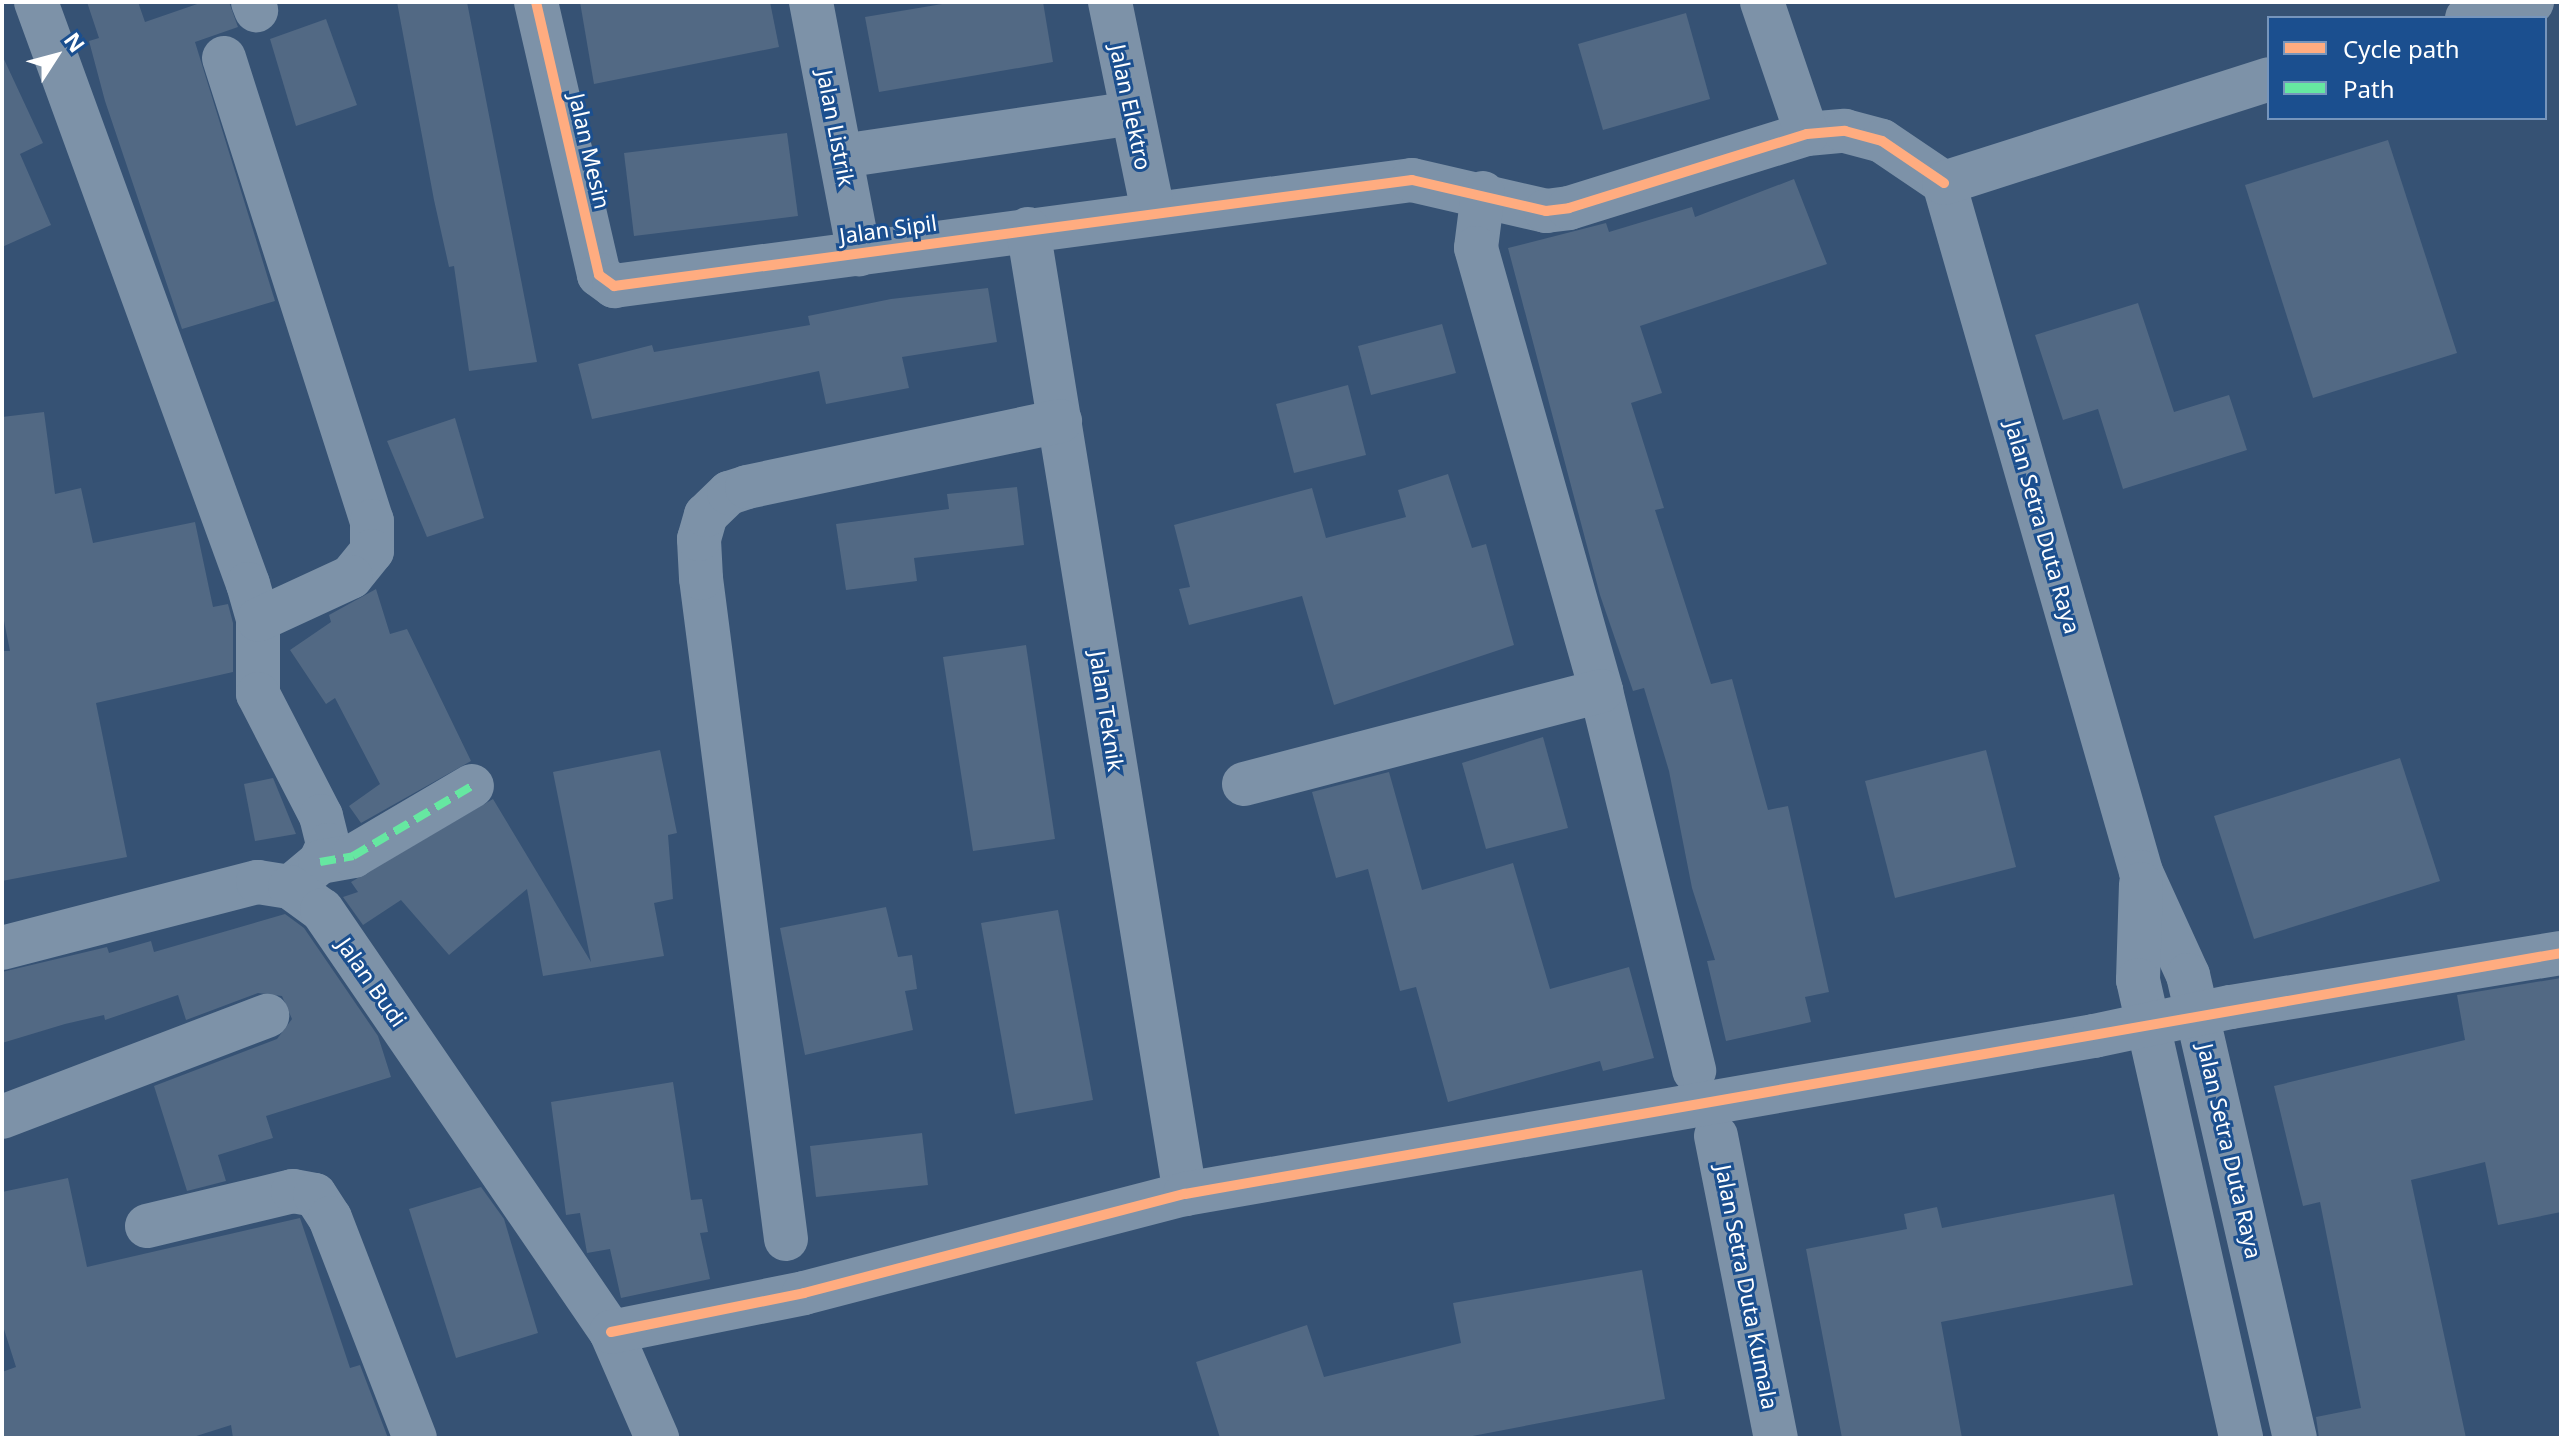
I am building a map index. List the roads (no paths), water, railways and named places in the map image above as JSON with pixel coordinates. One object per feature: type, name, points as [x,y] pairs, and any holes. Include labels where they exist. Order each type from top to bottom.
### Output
[{"type":"street","points":[[36,2],[258,620],[258,694],[321,816],[328,845],[305,875]]},
{"type":"street","name":"Jalan Mesin","points":[[536,2],[599,275],[614,286],[629,285]]},
{"type":"street","name":"Jalan Listrik","points":[[811,2],[859,254]]},
{"type":"street","name":"Jalan Elektro","points":[[1110,2],[1153,212]]},
{"type":"street","points":[[1762,2],[1807,134]]},
{"type":"street","points":[[2475,16],[2532,2]]},
{"type":"street","points":[[224,58],[372,521],[372,551],[351,577],[258,620]]},
{"type":"street","points":[[1944,183],[2267,80]]},
{"type":"street","points":[[842,156],[1132,113]]},
{"type":"street","name":"Jalan Sipil","points":[[629,285],[1153,212],[1412,180],[1483,193],[1546,211],[1569,208],[1807,134],[1845,131],[1882,141],[1944,183]]},
{"type":"street","name":"Jalan Setra Duta Raya","points":[[1944,183],[2141,872],[2188,975],[2224,1120],[2295,1438]]},
{"type":"street","points":[[1483,193],[1476,248],[1601,691],[1694,1071]]},
{"type":"street","name":"Jalan Teknik","points":[[1028,229],[1185,1194]]},
{"type":"street","points":[[786,1239],[701,578],[699,539],[706,515],[729,493],[747,487],[1060,421]]},
{"type":"street","points":[[1244,784],[1601,691]]},
{"type":"street","points":[[2,948],[221,887],[305,875],[353,856],[472,786]]},
{"type":"street","name":"Jalan Setra Duta Raya","points":[[2141,872],[2138,980],[2241,1438]]},
{"type":"street","name":"Jalan Budi","points":[[305,875],[322,910],[611,1332],[657,1438]]},
{"type":"street","points":[[611,1332],[804,1293],[1185,1194],[2094,1036],[2231,1007],[2561,953]]},
{"type":"street","points":[[2,1117],[267,1016]]},
{"type":"street","points":[[2170,1126],[2224,1120]]},
{"type":"street","name":"Jalan Setra Duta Kumala","points":[[1716,1136],[1776,1438]]},
{"type":"street","points":[[147,1226],[293,1191],[315,1195],[330,1218],[415,1438]]}]
